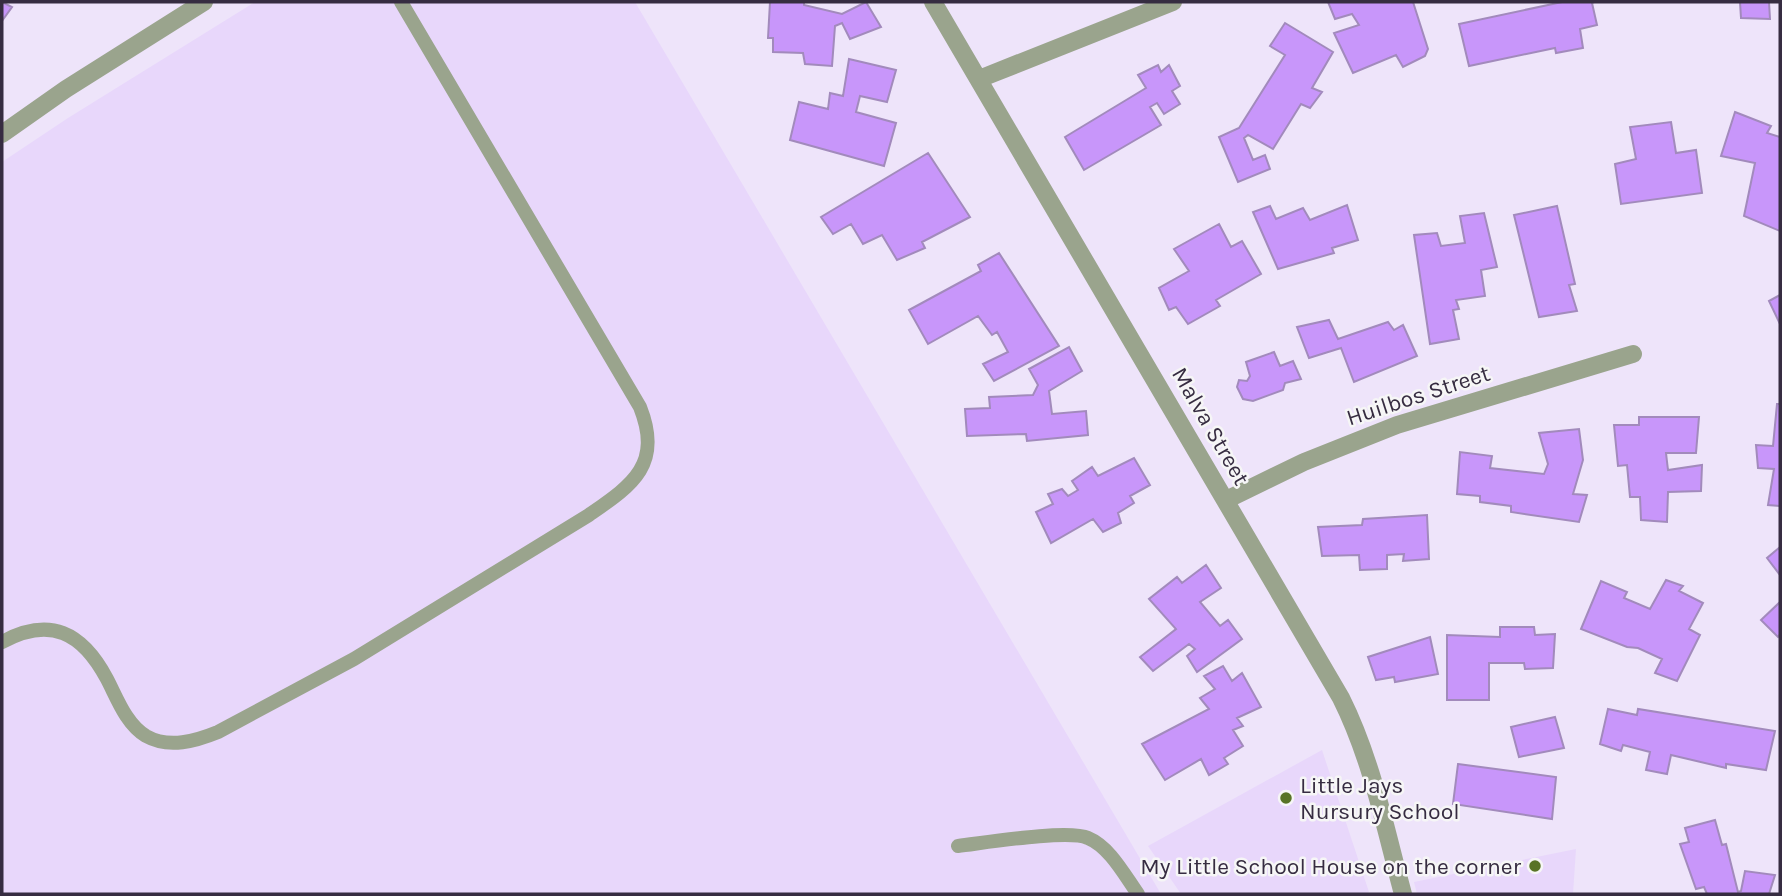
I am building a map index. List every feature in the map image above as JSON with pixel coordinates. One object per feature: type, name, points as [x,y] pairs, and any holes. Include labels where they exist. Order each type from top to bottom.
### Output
[{"type":"street","points":[[2,134],[66,89],[204,2]]},
{"type":"street","name":"Malva Street","points":[[933,2],[1328,674],[1355,726],[1368,761],[1403,894]]},
{"type":"street","points":[[979,79],[1172,2]]},
{"type":"street","name":"Huilbos Street","points":[[1226,500],[1314,457],[1397,425],[1633,354]]},
{"type":"lane","points":[[2,642],[37,630],[51,629],[66,633],[92,654],[120,707],[144,735],[167,743],[200,740],[354,659],[589,515],[636,479],[643,466],[648,434],[640,407],[401,2]]},
{"type":"lane","points":[[958,846],[1074,834],[1089,838],[1113,859],[1139,894]]},
{"type":"shaded area","points":[[255,2],[635,2],[1161,894],[2,894],[2,162]]},
{"type":"shaded area","name":"Little Jays Nursury School","points":[[1322,750],[1369,892],[1181,894],[1148,846]]},
{"type":"shaded area","name":"My Little School House on the corner","points":[[1576,849],[1573,894],[1417,894],[1414,882]]},
{"type":"building","points":[[2,2],[12,7],[2,21]]},
{"type":"building","points":[[770,2],[804,2],[804,5],[842,14],[866,2],[881,27],[850,39],[842,23],[835,26],[832,66],[805,64],[803,53],[773,52],[773,38],[768,38]]},
{"type":"building","points":[[1328,2],[1413,2],[1428,49],[1425,56],[1403,67],[1396,55],[1353,73],[1334,33],[1359,25],[1352,14],[1335,19]]},
{"type":"building","points":[[1562,2],[1594,2],[1592,3],[1597,25],[1580,29],[1583,48],[1556,53],[1555,48],[1469,66],[1459,24]]},
{"type":"building","points":[[1740,2],[1769,2],[1770,19],[1741,18]]},
{"type":"building","points":[[1285,23],[1333,52],[1312,88],[1322,92],[1310,108],[1301,104],[1273,149],[1248,135],[1244,138],[1253,160],[1265,155],[1270,169],[1238,182],[1219,137],[1239,128],[1285,55],[1270,46]]},
{"type":"building","points":[[849,59],[896,70],[887,102],[860,96],[856,112],[896,123],[884,166],[790,140],[799,102],[828,109],[830,93],[843,96]]},
{"type":"building","points":[[1158,65],[1161,72],[1169,65],[1180,86],[1172,91],[1180,104],[1164,114],[1157,103],[1150,107],[1161,125],[1084,170],[1065,137],[1146,88],[1138,75]]},
{"type":"building","points":[[1735,112],[1771,126],[1767,133],[1780,137],[1780,231],[1744,216],[1755,163],[1721,156]]},
{"type":"building","points":[[1671,122],[1676,153],[1696,150],[1702,193],[1621,204],[1615,164],[1636,159],[1630,127]]},
{"type":"building","points":[[928,153],[970,217],[922,242],[925,248],[897,260],[882,235],[863,244],[851,224],[833,234],[821,217]]},
{"type":"building","points":[[1347,205],[1358,240],[1332,248],[1334,253],[1278,269],[1253,212],[1270,206],[1276,219],[1303,208],[1310,220]]},
{"type":"building","points":[[1557,206],[1575,284],[1569,285],[1577,311],[1539,317],[1514,215]]},
{"type":"building","points":[[1484,213],[1497,267],[1481,270],[1485,296],[1456,300],[1459,309],[1453,310],[1459,339],[1430,344],[1414,235],[1437,233],[1441,246],[1465,243],[1460,216]]},
{"type":"building","points":[[1219,224],[1231,247],[1242,241],[1261,274],[1216,300],[1220,306],[1188,324],[1176,307],[1169,310],[1159,288],[1189,271],[1174,249]]},
{"type":"building","points":[[999,253],[1059,346],[994,381],[983,364],[1008,352],[997,332],[992,335],[978,316],[928,344],[909,310],[981,271],[978,265]]},
{"type":"building","points":[[1780,295],[1780,324],[1769,301]]},
{"type":"building","points":[[1329,320],[1338,339],[1388,322],[1394,330],[1403,325],[1417,356],[1354,382],[1341,348],[1309,358],[1297,327]]},
{"type":"building","points":[[1069,347],[1082,371],[1049,391],[1052,414],[1086,411],[1088,435],[1027,441],[1026,434],[967,436],[965,409],[990,408],[989,397],[1033,395],[1038,385],[1029,369]]},
{"type":"building","points":[[1274,352],[1280,366],[1293,361],[1301,379],[1285,383],[1283,390],[1253,401],[1243,399],[1237,387],[1239,380],[1247,381],[1250,376],[1246,362]]},
{"type":"building","points":[[1777,404],[1780,404],[1780,506],[1768,505],[1774,469],[1758,468],[1756,445],[1773,446]]},
{"type":"building","points":[[1639,417],[1699,417],[1696,453],[1666,453],[1668,470],[1702,465],[1701,491],[1668,492],[1667,522],[1641,520],[1640,497],[1630,497],[1627,465],[1618,466],[1614,425],[1639,425]]},
{"type":"building","points":[[1579,429],[1583,460],[1573,494],[1587,495],[1579,522],[1511,512],[1511,506],[1480,502],[1480,496],[1457,494],[1460,452],[1492,456],[1490,468],[1544,474],[1548,464],[1539,433]]},
{"type":"building","points":[[1134,458],[1150,485],[1130,496],[1134,503],[1118,513],[1121,523],[1103,532],[1093,519],[1051,543],[1036,512],[1053,504],[1048,494],[1062,489],[1068,496],[1078,490],[1072,481],[1092,467],[1098,476]]},
{"type":"building","points":[[1427,515],[1429,559],[1403,561],[1404,554],[1387,555],[1387,569],[1360,570],[1359,555],[1322,556],[1318,527],[1362,525],[1363,519]]},
{"type":"building","points":[[1780,547],[1780,575],[1767,558]]},
{"type":"building","points":[[1206,565],[1221,588],[1200,602],[1220,626],[1228,620],[1242,639],[1197,672],[1187,656],[1195,649],[1189,644],[1153,671],[1140,657],[1176,629],[1149,599],[1177,577],[1182,583]]},
{"type":"building","points":[[1666,580],[1683,586],[1679,591],[1703,603],[1689,629],[1700,635],[1677,681],[1655,673],[1662,659],[1581,629],[1601,581],[1627,592],[1624,598],[1650,609]]},
{"type":"building","points":[[1780,602],[1780,634],[1778,637],[1761,620]]},
{"type":"building","points":[[1500,627],[1534,627],[1535,635],[1555,634],[1553,668],[1525,669],[1524,663],[1489,663],[1489,700],[1447,700],[1447,635],[1500,637]]},
{"type":"building","points":[[1430,637],[1438,674],[1395,682],[1394,677],[1376,680],[1368,657]]},
{"type":"building","points":[[1223,666],[1232,681],[1242,673],[1261,707],[1237,718],[1243,726],[1233,730],[1243,746],[1224,758],[1228,764],[1209,775],[1201,759],[1165,780],[1142,744],[1209,709],[1200,698],[1215,689],[1204,676]]},
{"type":"building","points":[[1608,709],[1637,715],[1638,709],[1775,731],[1766,770],[1726,764],[1726,768],[1671,755],[1667,774],[1646,770],[1650,752],[1623,745],[1621,751],[1600,744]]},
{"type":"building","points":[[1555,717],[1564,748],[1519,757],[1511,727]]},
{"type":"building","points":[[1458,764],[1556,777],[1552,819],[1453,804]]},
{"type":"building","points":[[1715,820],[1722,845],[1726,844],[1738,892],[1741,891],[1745,871],[1775,875],[1769,894],[1707,894],[1704,887],[1696,889],[1680,844],[1689,842],[1685,828]]},
{"type":"place","name":"Little Jays Nursury School","points":[[1286,798]]},
{"type":"place","name":"My Little School House on the corner","points":[[1535,866]]}]
